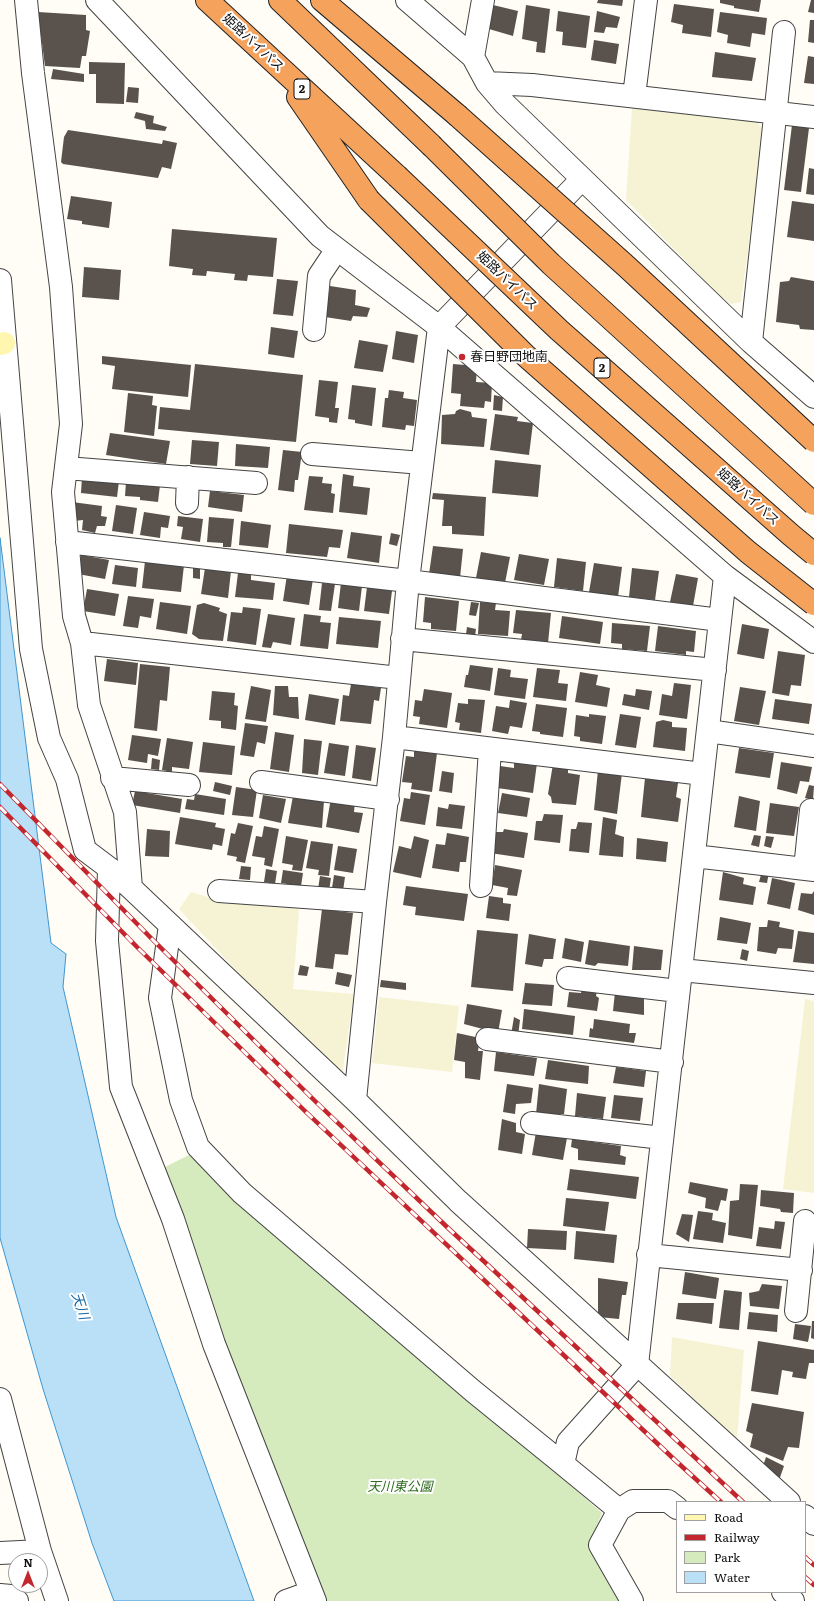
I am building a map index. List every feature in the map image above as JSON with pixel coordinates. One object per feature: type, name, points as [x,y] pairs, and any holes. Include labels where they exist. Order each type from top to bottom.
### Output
[{"type":"highway","name":"姫路バイパス","points":[[207,0],[397,176],[559,330],[814,554]]},
{"type":"highway","points":[[280,0],[431,145],[551,264],[814,504]]},
{"type":"highway","points":[[322,0],[456,115],[626,266],[814,441]]},
{"type":"highway","points":[[277,66],[369,200],[526,356],[748,552],[814,604]]},
{"type":"street","points":[[26,0],[33,73],[62,287],[71,424],[63,492],[74,616],[82,643],[89,705],[112,778],[125,812],[131,888]]},
{"type":"street","points":[[97,0],[320,236],[439,327],[725,576],[814,642]]},
{"type":"street","points":[[407,0],[473,57],[487,83],[505,104],[582,180],[751,342],[814,397]]},
{"type":"street","points":[[473,57],[483,0]]},
{"type":"street","points":[[634,96],[646,0]]},
{"type":"street","points":[[751,342],[784,32]]},
{"type":"street","points":[[487,83],[532,84],[814,118]]},
{"type":"street","points":[[355,1100],[375,902],[388,799],[408,581],[439,327],[582,180]]},
{"type":"street","points":[[314,330],[319,276],[337,249]]},
{"type":"street","points":[[0,280],[2,344],[31,649],[49,738],[67,779],[85,850],[109,868],[131,888],[355,1100],[458,1201],[637,1365],[789,1501]]},
{"type":"street","points":[[312,454],[422,463]]},
{"type":"street","points":[[66,468],[256,483]]},
{"type":"street","points":[[187,503],[188,477]]},
{"type":"street","points":[[67,542],[408,581],[720,620]]},
{"type":"street","points":[[563,1464],[568,1442],[637,1365],[648,1255],[672,1062],[725,576]]},
{"type":"street","points":[[402,639],[715,670]]},
{"type":"street","points":[[82,643],[399,678]]},
{"type":"street","points":[[708,731],[814,746]]},
{"type":"street","points":[[394,737],[703,774]]},
{"type":"street","points":[[481,886],[490,749]]},
{"type":"street","points":[[112,778],[189,785]]},
{"type":"street","points":[[261,782],[388,799]]},
{"type":"street","points":[[694,856],[810,869],[811,810]]},
{"type":"street","points":[[109,868],[106,941],[121,1087],[173,1219],[214,1344],[313,1596],[286,1601]]},
{"type":"street","points":[[219,891],[375,902]]},
{"type":"street","points":[[170,925],[160,998],[181,1100],[198,1147],[242,1193],[473,1391],[619,1510]]},
{"type":"street","points":[[568,978],[814,983]]},
{"type":"street","points":[[487,1039],[672,1062]]},
{"type":"street","points":[[532,1123],[662,1138]]},
{"type":"street","points":[[796,1311],[805,1221]]},
{"type":"street","points":[[648,1255],[801,1270]]},
{"type":"street","points":[[0,1399],[40,1551],[57,1601]]},
{"type":"street","points":[[632,1601],[600,1544],[619,1510],[633,1501],[668,1501],[676,1507]]},
{"type":"street","points":[[806,1516],[814,1524]]},
{"type":"street","points":[[0,1553],[40,1551]]},
{"type":"street","points":[[784,1593],[793,1601]]},
{"type":"street","points":[[0,1595],[11,1596],[17,1601]]},
{"type":"shaded area","points":[[632,108],[758,122],[764,132],[741,302],[731,304],[720,296],[626,200]]},
{"type":"shaded area","points":[[191,892],[221,901],[299,909],[293,989],[354,994],[342,1076],[250,985],[179,909]]},
{"type":"shaded area","points":[[379,997],[459,1006],[452,1072],[372,1063]]},
{"type":"shaded area","points":[[805,999],[814,1001],[814,1193],[783,1189]]},
{"type":"shaded area","points":[[672,1337],[744,1350],[737,1440],[670,1376]]},
{"type":"green space","name":"天川東公園","points":[[191,1154],[602,1513],[591,1540],[621,1601],[324,1601],[159,1170]]},
{"type":"water","name":"天川","points":[[0,538],[51,943],[66,954],[63,987],[116,1217],[254,1601],[114,1601],[92,1543],[43,1389],[0,1238]]},
{"type":"building","points":[[598,0],[623,0],[622,6],[597,3]]},
{"type":"building","points":[[720,0],[761,0],[759,12],[734,8],[734,6],[720,3]]},
{"type":"building","points":[[811,0],[814,0],[814,13],[808,12]]},
{"type":"building","points":[[674,4],[714,9],[711,37],[682,33],[683,25],[671,22]]},
{"type":"building","points":[[493,5],[518,11],[513,36],[489,29]]},
{"type":"building","points":[[526,5],[550,9],[545,53],[536,52],[537,42],[522,39]]},
{"type":"building","points":[[558,11],[590,16],[586,48],[562,45],[563,32],[556,31]]},
{"type":"building","points":[[597,11],[620,17],[617,28],[606,27],[604,33],[594,32]]},
{"type":"building","points":[[38,12],[86,15],[86,30],[90,31],[86,56],[82,56],[80,68],[45,66]]},
{"type":"building","points":[[720,12],[767,18],[765,35],[752,33],[750,47],[727,43],[728,35],[717,32]]},
{"type":"building","points":[[810,20],[814,20],[814,43],[808,42]]},
{"type":"building","points":[[594,40],[619,44],[616,64],[591,60]]},
{"type":"building","points":[[715,52],[756,58],[752,81],[712,77]]},
{"type":"building","points":[[808,56],[814,57],[814,84],[804,83]]},
{"type":"building","points":[[89,62],[125,63],[124,104],[96,103],[96,74],[89,74]]},
{"type":"building","points":[[53,69],[84,74],[84,82],[51,79]]},
{"type":"building","points":[[128,87],[139,88],[138,103],[126,102]]},
{"type":"building","points":[[136,112],[154,116],[153,123],[167,127],[165,131],[146,129],[145,121],[134,118]]},
{"type":"building","points":[[792,125],[809,128],[801,192],[784,190]]},
{"type":"building","points":[[68,130],[162,144],[163,140],[177,143],[171,169],[162,167],[158,178],[63,164],[61,162],[64,137]]},
{"type":"building","points":[[809,168],[814,169],[814,195],[806,194]]},
{"type":"building","points":[[71,196],[112,202],[109,228],[82,224],[82,221],[67,219]]},
{"type":"building","points":[[792,201],[814,204],[814,241],[787,237]]},
{"type":"building","points":[[172,229],[277,238],[273,277],[248,275],[247,281],[234,280],[235,274],[207,271],[206,276],[192,275],[193,269],[169,266]]},
{"type":"building","points":[[84,267],[121,270],[119,300],[82,297]]},
{"type":"building","points":[[791,277],[814,281],[814,330],[800,329],[799,325],[776,322],[780,282],[789,281]]},
{"type":"building","points":[[277,279],[298,281],[293,316],[273,314]]},
{"type":"building","points":[[330,286],[356,290],[355,305],[370,308],[367,317],[353,316],[351,321],[325,317]]},
{"type":"building","points":[[271,327],[298,331],[294,358],[268,354]]},
{"type":"building","points":[[396,331],[418,335],[414,363],[392,359]]},
{"type":"building","points":[[359,340],[388,345],[383,372],[354,368]]},
{"type":"building","points":[[102,356],[191,365],[188,397],[112,389],[115,366],[102,364]]},
{"type":"building","points":[[195,364],[303,375],[296,442],[158,429],[160,407],[190,410]]},
{"type":"building","points":[[453,364],[477,366],[476,382],[492,383],[491,402],[485,401],[484,408],[460,406],[461,394],[451,393]]},
{"type":"building","points":[[319,380],[338,382],[335,408],[339,408],[337,423],[329,422],[329,418],[315,416]]},
{"type":"building","points":[[352,385],[376,388],[372,426],[355,423],[355,420],[348,419]]},
{"type":"building","points":[[389,390],[404,392],[403,398],[417,400],[414,426],[406,425],[405,430],[382,427],[385,398],[388,398]]},
{"type":"building","points":[[128,393],[153,396],[152,405],[157,406],[154,436],[124,432]]},
{"type":"building","points":[[494,395],[503,397],[502,411],[493,410]]},
{"type":"building","points":[[460,409],[471,412],[472,417],[487,419],[484,447],[441,444],[442,415],[455,414],[456,411]]},
{"type":"building","points":[[495,414],[518,417],[517,421],[533,423],[529,455],[490,450]]},
{"type":"building","points":[[110,433],[170,441],[166,464],[106,455]]},
{"type":"building","points":[[192,440],[219,442],[217,466],[190,464]]},
{"type":"building","points":[[236,444],[270,447],[268,468],[235,466]]},
{"type":"building","points":[[283,450],[302,452],[298,480],[295,480],[294,492],[278,490]]},
{"type":"building","points":[[495,460],[541,465],[538,497],[492,493]]},
{"type":"building","points":[[343,474],[354,476],[353,486],[370,488],[367,515],[339,512]]},
{"type":"building","points":[[309,476],[323,477],[322,483],[332,484],[331,493],[335,494],[333,513],[304,510]]},
{"type":"building","points":[[82,477],[119,481],[117,497],[81,493]]},
{"type":"building","points":[[126,482],[160,485],[158,502],[140,500],[140,497],[125,496]]},
{"type":"building","points":[[210,491],[244,495],[242,512],[208,507]]},
{"type":"building","points":[[433,493],[486,497],[484,536],[452,534],[452,526],[442,526],[444,500],[432,499]]},
{"type":"building","points":[[72,502],[102,506],[101,516],[107,517],[105,526],[97,526],[95,533],[82,530],[83,520],[74,521]]},
{"type":"building","points":[[116,505],[137,508],[133,534],[112,531]]},
{"type":"building","points":[[144,512],[170,516],[168,528],[161,527],[160,538],[140,535]]},
{"type":"building","points":[[178,516],[203,519],[200,542],[181,539],[183,527],[177,526]]},
{"type":"building","points":[[209,517],[234,519],[231,547],[223,547],[223,543],[207,542]]},
{"type":"building","points":[[241,521],[271,525],[268,548],[239,545]]},
{"type":"building","points":[[289,524],[343,530],[340,548],[329,547],[327,557],[286,553]]},
{"type":"building","points":[[351,532],[382,536],[379,563],[347,558]]},
{"type":"building","points":[[391,533],[400,535],[397,546],[389,544]]},
{"type":"building","points":[[433,546],[463,549],[460,578],[429,574]]},
{"type":"building","points":[[481,552],[510,557],[505,583],[476,578]]},
{"type":"building","points":[[519,554],[549,559],[544,585],[514,580]]},
{"type":"building","points":[[81,555],[109,560],[105,579],[78,574]]},
{"type":"building","points":[[557,558],[586,562],[583,591],[554,587]]},
{"type":"building","points":[[145,561],[184,565],[181,592],[142,588]]},
{"type":"building","points":[[594,563],[622,567],[618,597],[589,592]]},
{"type":"building","points":[[115,565],[138,568],[136,587],[112,584]]},
{"type":"building","points":[[193,568],[200,568],[200,579],[193,578]]},
{"type":"building","points":[[205,568],[231,571],[228,598],[201,594]]},
{"type":"building","points":[[632,568],[659,571],[655,600],[629,597]]},
{"type":"building","points":[[238,573],[251,574],[251,580],[275,583],[273,600],[235,597]]},
{"type":"building","points":[[676,574],[698,578],[693,606],[670,602]]},
{"type":"building","points":[[287,575],[313,579],[309,605],[283,601]]},
{"type":"building","points":[[322,583],[335,584],[331,611],[319,610]]},
{"type":"building","points":[[341,583],[362,586],[359,611],[338,608]]},
{"type":"building","points":[[367,587],[392,591],[389,614],[364,611]]},
{"type":"building","points":[[87,589],[119,594],[115,616],[83,611]]},
{"type":"building","points":[[128,596],[154,599],[151,618],[140,616],[138,628],[123,626]]},
{"type":"building","points":[[425,597],[459,601],[456,631],[431,629],[431,623],[423,622]]},
{"type":"building","points":[[160,602],[191,606],[187,634],[156,629]]},
{"type":"building","points":[[471,602],[479,603],[476,616],[469,615]]},
{"type":"building","points":[[480,602],[496,603],[495,610],[510,611],[508,636],[478,634]]},
{"type":"building","points":[[204,603],[220,608],[219,611],[227,614],[223,641],[199,639],[192,634],[197,605]]},
{"type":"building","points":[[243,607],[261,609],[256,645],[227,641],[231,612],[242,613]]},
{"type":"building","points":[[516,610],[551,613],[548,643],[521,640],[522,634],[513,633]]},
{"type":"building","points":[[268,614],[295,618],[291,645],[273,642],[271,648],[262,647]]},
{"type":"building","points":[[304,614],[321,616],[320,622],[331,623],[328,649],[300,646]]},
{"type":"building","points":[[562,616],[603,622],[600,644],[559,638]]},
{"type":"building","points":[[339,617],[381,621],[378,648],[336,644]]},
{"type":"building","points":[[612,623],[650,626],[647,651],[622,649],[622,644],[611,643]]},
{"type":"building","points":[[742,624],[769,629],[764,659],[737,654]]},
{"type":"building","points":[[658,626],[696,631],[694,652],[686,651],[686,655],[655,651]]},
{"type":"building","points":[[467,627],[476,629],[475,636],[466,634]]},
{"type":"building","points":[[778,651],[805,655],[801,686],[791,685],[789,696],[772,693]]},
{"type":"building","points":[[107,659],[138,663],[136,685],[104,681]]},
{"type":"building","points":[[140,664],[170,667],[167,701],[160,700],[157,731],[134,728]]},
{"type":"building","points":[[470,665],[493,668],[490,691],[464,687],[466,675],[468,675]]},
{"type":"building","points":[[498,668],[511,670],[510,677],[528,679],[525,699],[494,695]]},
{"type":"building","points":[[537,668],[560,670],[558,683],[568,684],[566,701],[533,697]]},
{"type":"building","points":[[580,672],[598,675],[596,685],[610,688],[607,707],[575,702]]},
{"type":"building","points":[[674,683],[691,685],[687,719],[659,715],[662,694],[672,696]]},
{"type":"building","points":[[351,684],[381,688],[379,701],[374,700],[371,724],[340,721],[343,695],[349,696]]},
{"type":"building","points":[[251,686],[271,690],[266,722],[245,719]]},
{"type":"building","points":[[275,686],[288,686],[289,697],[298,697],[299,719],[273,715]]},
{"type":"building","points":[[740,687],[766,691],[759,725],[734,721]]},
{"type":"building","points":[[424,689],[452,693],[447,728],[419,724],[420,717],[413,716],[415,700],[422,701]]},
{"type":"building","points":[[636,689],[652,691],[649,710],[622,705],[624,694],[635,696]]},
{"type":"building","points":[[212,691],[235,693],[234,705],[238,706],[236,730],[221,728],[221,721],[209,720]]},
{"type":"building","points":[[309,694],[339,699],[335,725],[305,720]]},
{"type":"building","points":[[468,699],[485,700],[481,733],[459,730],[460,723],[455,722],[458,703],[468,704]]},
{"type":"building","points":[[775,699],[812,704],[809,724],[772,719]]},
{"type":"building","points":[[510,700],[527,703],[522,728],[510,726],[508,734],[492,731],[496,706],[509,708]]},
{"type":"building","points":[[536,704],[567,708],[563,737],[540,734],[540,732],[532,731]]},
{"type":"building","points":[[589,714],[606,716],[602,744],[580,741],[580,737],[574,736],[576,715],[589,717]]},
{"type":"building","points":[[620,714],[641,717],[636,748],[615,745]]},
{"type":"building","points":[[663,720],[672,722],[672,727],[687,728],[685,751],[653,747],[656,722]]},
{"type":"building","points":[[245,723],[268,726],[265,744],[257,742],[254,757],[240,755]]},
{"type":"building","points":[[275,732],[294,735],[289,772],[270,769]]},
{"type":"building","points":[[132,735],[161,739],[158,756],[148,754],[147,763],[128,760]]},
{"type":"building","points":[[167,738],[193,742],[189,769],[172,767],[172,772],[162,770]]},
{"type":"building","points":[[304,739],[322,741],[318,775],[302,773]]},
{"type":"building","points":[[203,742],[235,746],[232,775],[199,772]]},
{"type":"building","points":[[329,743],[349,746],[345,776],[324,773]]},
{"type":"building","points":[[356,745],[376,748],[371,781],[352,778]]},
{"type":"building","points":[[739,748],[774,753],[770,778],[735,773]]},
{"type":"building","points":[[414,750],[437,753],[432,792],[411,789],[412,783],[402,782],[406,756],[414,757]]},
{"type":"building","points":[[152,758],[160,760],[159,770],[151,769]]},
{"type":"building","points":[[514,760],[537,763],[533,793],[497,788],[500,766],[514,768]]},
{"type":"building","points":[[781,762],[812,767],[809,782],[800,781],[797,794],[777,789]]},
{"type":"building","points":[[553,764],[568,767],[568,773],[580,775],[576,805],[552,803],[551,797],[548,794]]},
{"type":"building","points":[[598,770],[622,773],[617,814],[594,810]]},
{"type":"building","points":[[442,771],[454,773],[452,793],[439,791]]},
{"type":"building","points":[[645,778],[678,783],[676,797],[681,799],[678,822],[641,817]]},
{"type":"building","points":[[215,782],[232,786],[230,795],[213,791]]},
{"type":"building","points":[[809,785],[814,786],[813,800],[805,798]]},
{"type":"building","points":[[236,787],[257,790],[253,817],[232,815]]},
{"type":"building","points":[[135,791],[182,799],[180,813],[132,805]]},
{"type":"building","points":[[411,792],[430,795],[425,825],[400,821],[404,798],[410,799]]},
{"type":"building","points":[[502,793],[530,798],[527,817],[498,813]]},
{"type":"building","points":[[195,794],[226,799],[224,815],[185,809],[187,799],[194,800]]},
{"type":"building","points":[[263,795],[286,799],[281,823],[259,818]]},
{"type":"building","points":[[293,796],[324,801],[322,828],[288,823]]},
{"type":"building","points":[[739,796],[760,801],[756,831],[734,827]]},
{"type":"building","points":[[331,798],[355,802],[354,812],[363,813],[359,833],[326,827]]},
{"type":"building","points":[[770,803],[799,807],[794,836],[766,833]]},
{"type":"building","points":[[449,804],[465,806],[462,829],[436,826],[438,807],[448,809]]},
{"type":"building","points":[[544,814],[563,815],[560,843],[534,840],[536,821],[542,821]]},
{"type":"building","points":[[180,817],[216,823],[215,827],[225,829],[222,846],[213,844],[212,850],[175,844]]},
{"type":"building","points":[[603,817],[617,820],[615,834],[624,837],[623,857],[599,855]]},
{"type":"building","points":[[578,822],[592,823],[589,853],[569,851],[571,829],[576,829]]},
{"type":"building","points":[[238,823],[253,826],[245,863],[236,861],[237,857],[227,855],[231,833],[235,834]]},
{"type":"building","points":[[264,826],[279,829],[272,867],[264,865],[265,858],[252,856],[256,836],[262,837]]},
{"type":"building","points":[[147,829],[170,831],[169,857],[145,856]]},
{"type":"building","points":[[504,829],[528,833],[524,858],[490,853],[493,832],[503,832]]},
{"type":"building","points":[[447,833],[469,837],[466,862],[460,862],[459,872],[432,868],[436,844],[445,845]]},
{"type":"building","points":[[754,835],[761,836],[759,847],[751,845]]},
{"type":"building","points":[[286,836],[308,840],[302,871],[292,870],[293,865],[282,863]]},
{"type":"building","points":[[414,836],[429,840],[421,878],[393,872],[399,846],[411,849]]},
{"type":"building","points":[[766,836],[774,837],[771,848],[764,846]]},
{"type":"building","points":[[637,838],[668,842],[666,862],[636,859]]},
{"type":"building","points":[[311,841],[333,844],[329,876],[318,875],[319,870],[306,868]]},
{"type":"building","points":[[338,846],[357,849],[353,873],[334,870]]},
{"type":"building","points":[[495,865],[522,870],[517,896],[507,895],[508,888],[492,885]]},
{"type":"building","points":[[241,866],[251,867],[250,880],[239,879]]},
{"type":"building","points":[[266,869],[277,871],[275,884],[264,882]]},
{"type":"building","points":[[283,870],[303,873],[301,886],[281,883]]},
{"type":"building","points":[[762,871],[769,872],[767,883],[759,882]]},
{"type":"building","points":[[723,872],[744,878],[743,884],[756,887],[753,905],[719,900]]},
{"type":"building","points":[[334,875],[345,877],[343,891],[332,888]]},
{"type":"building","points":[[320,876],[331,878],[329,891],[318,889]]},
{"type":"building","points":[[772,878],[795,883],[790,909],[767,904]]},
{"type":"building","points":[[406,886],[468,894],[464,921],[415,915],[416,907],[403,905]]},
{"type":"building","points":[[814,891],[814,915],[798,910],[801,893],[812,894]]},
{"type":"building","points":[[489,896],[503,898],[503,903],[511,904],[509,921],[486,918]]},
{"type":"building","points":[[322,909],[353,913],[348,955],[335,954],[333,969],[315,967]]},
{"type":"building","points":[[720,917],[751,923],[747,944],[717,940]]},
{"type":"building","points":[[768,920],[780,922],[779,927],[794,930],[792,949],[778,948],[776,954],[757,951],[759,927],[767,927]]},
{"type":"building","points":[[477,930],[518,934],[513,991],[471,987]]},
{"type":"building","points":[[798,931],[814,933],[814,964],[793,962]]},
{"type":"building","points":[[529,934],[556,939],[553,959],[544,959],[542,967],[525,964]]},
{"type":"building","points":[[565,938],[584,942],[581,962],[562,958]]},
{"type":"building","points":[[589,940],[630,946],[628,966],[598,963],[595,966],[585,964]]},
{"type":"building","points":[[634,946],[663,950],[661,970],[632,970]]},
{"type":"building","points":[[742,949],[749,951],[747,961],[740,959]]},
{"type":"building","points":[[300,965],[309,967],[307,976],[298,975]]},
{"type":"building","points":[[337,972],[352,975],[349,987],[335,984]]},
{"type":"building","points":[[381,980],[406,983],[406,990],[380,987]]},
{"type":"building","points":[[525,983],[554,985],[552,1006],[522,1004]]},
{"type":"building","points":[[582,988],[597,991],[596,996],[599,998],[597,1011],[567,1007],[569,992],[581,993]]},
{"type":"building","points":[[615,992],[644,996],[644,1015],[613,1011]]},
{"type":"building","points":[[467,1004],[502,1010],[498,1033],[464,1024]]},
{"type":"building","points":[[524,1009],[575,1016],[573,1035],[522,1029]]},
{"type":"building","points":[[514,1017],[520,1020],[518,1036],[511,1035]]},
{"type":"building","points":[[594,1019],[630,1024],[629,1033],[636,1033],[634,1043],[589,1037],[590,1028],[593,1029]]},
{"type":"building","points":[[457,1033],[480,1038],[478,1051],[483,1051],[480,1080],[465,1078],[465,1062],[454,1060]]},
{"type":"building","points":[[496,1052],[537,1058],[534,1076],[494,1071]]},
{"type":"building","points":[[548,1060],[589,1066],[588,1084],[545,1079]]},
{"type":"building","points":[[616,1067],[646,1071],[644,1087],[613,1083]]},
{"type":"building","points":[[507,1084],[533,1088],[531,1103],[516,1104],[515,1114],[503,1112]]},
{"type":"building","points":[[539,1084],[567,1089],[564,1114],[557,1114],[556,1117],[536,1114]]},
{"type":"building","points":[[577,1093],[606,1097],[603,1119],[575,1116]]},
{"type":"building","points":[[614,1095],[643,1098],[640,1121],[611,1118]]},
{"type":"building","points":[[502,1119],[516,1123],[516,1132],[525,1134],[522,1154],[498,1150]]},
{"type":"building","points":[[536,1132],[567,1138],[563,1160],[532,1155]]},
{"type":"building","points":[[572,1139],[621,1146],[620,1155],[626,1157],[625,1165],[578,1160],[578,1149],[571,1147]]},
{"type":"building","points":[[570,1169],[639,1177],[636,1199],[567,1190]]},
{"type":"building","points":[[690,1182],[728,1189],[726,1201],[721,1200],[718,1211],[705,1208],[706,1198],[688,1193]]},
{"type":"building","points":[[740,1184],[758,1185],[752,1239],[728,1235],[730,1201],[739,1200]]},
{"type":"building","points":[[761,1190],[794,1193],[793,1213],[781,1212],[780,1209],[760,1206]]},
{"type":"building","points":[[566,1198],[609,1202],[605,1231],[563,1226]]},
{"type":"building","points":[[698,1211],[713,1213],[712,1220],[726,1223],[723,1243],[693,1239]]},
{"type":"building","points":[[682,1214],[693,1215],[689,1242],[676,1234]]},
{"type":"building","points":[[775,1221],[785,1222],[781,1249],[756,1246],[759,1227],[774,1229]]},
{"type":"building","points":[[528,1229],[567,1231],[566,1250],[527,1248]]},
{"type":"building","points":[[576,1231],[617,1235],[614,1263],[574,1259]]},
{"type":"building","points":[[685,1272],[719,1278],[716,1299],[682,1294]]},
{"type":"building","points":[[598,1278],[628,1282],[626,1295],[622,1295],[619,1319],[598,1317]]},
{"type":"building","points":[[762,1284],[782,1286],[779,1309],[750,1306],[749,1293],[759,1291]]},
{"type":"building","points":[[724,1290],[742,1292],[739,1330],[719,1328]]},
{"type":"building","points":[[678,1303],[714,1303],[712,1324],[676,1319]]},
{"type":"building","points":[[749,1312],[778,1315],[777,1332],[747,1329]]},
{"type":"building","points":[[812,1321],[814,1321],[814,1339],[811,1338]]},
{"type":"building","points":[[795,1324],[811,1326],[808,1342],[793,1339]]},
{"type":"building","points":[[758,1341],[814,1350],[814,1363],[809,1363],[806,1379],[792,1377],[793,1372],[782,1370],[778,1395],[751,1391]]},
{"type":"building","points":[[752,1403],[804,1412],[799,1448],[788,1447],[783,1461],[750,1447],[753,1434],[746,1431]]},
{"type":"building","points":[[766,1457],[784,1466],[778,1483],[762,1469]]},
{"type":"railway","points":[[0,784],[149,936],[316,1102],[447,1227],[742,1501]]},
{"type":"railway","points":[[0,807],[137,947],[307,1113],[720,1501]]},
{"type":"railway","points":[[806,1558],[814,1565]]},
{"type":"railway","points":[[806,1578],[814,1585]]},
{"type":"place","name":"春日野団地南","points":[[462,357]]}]
